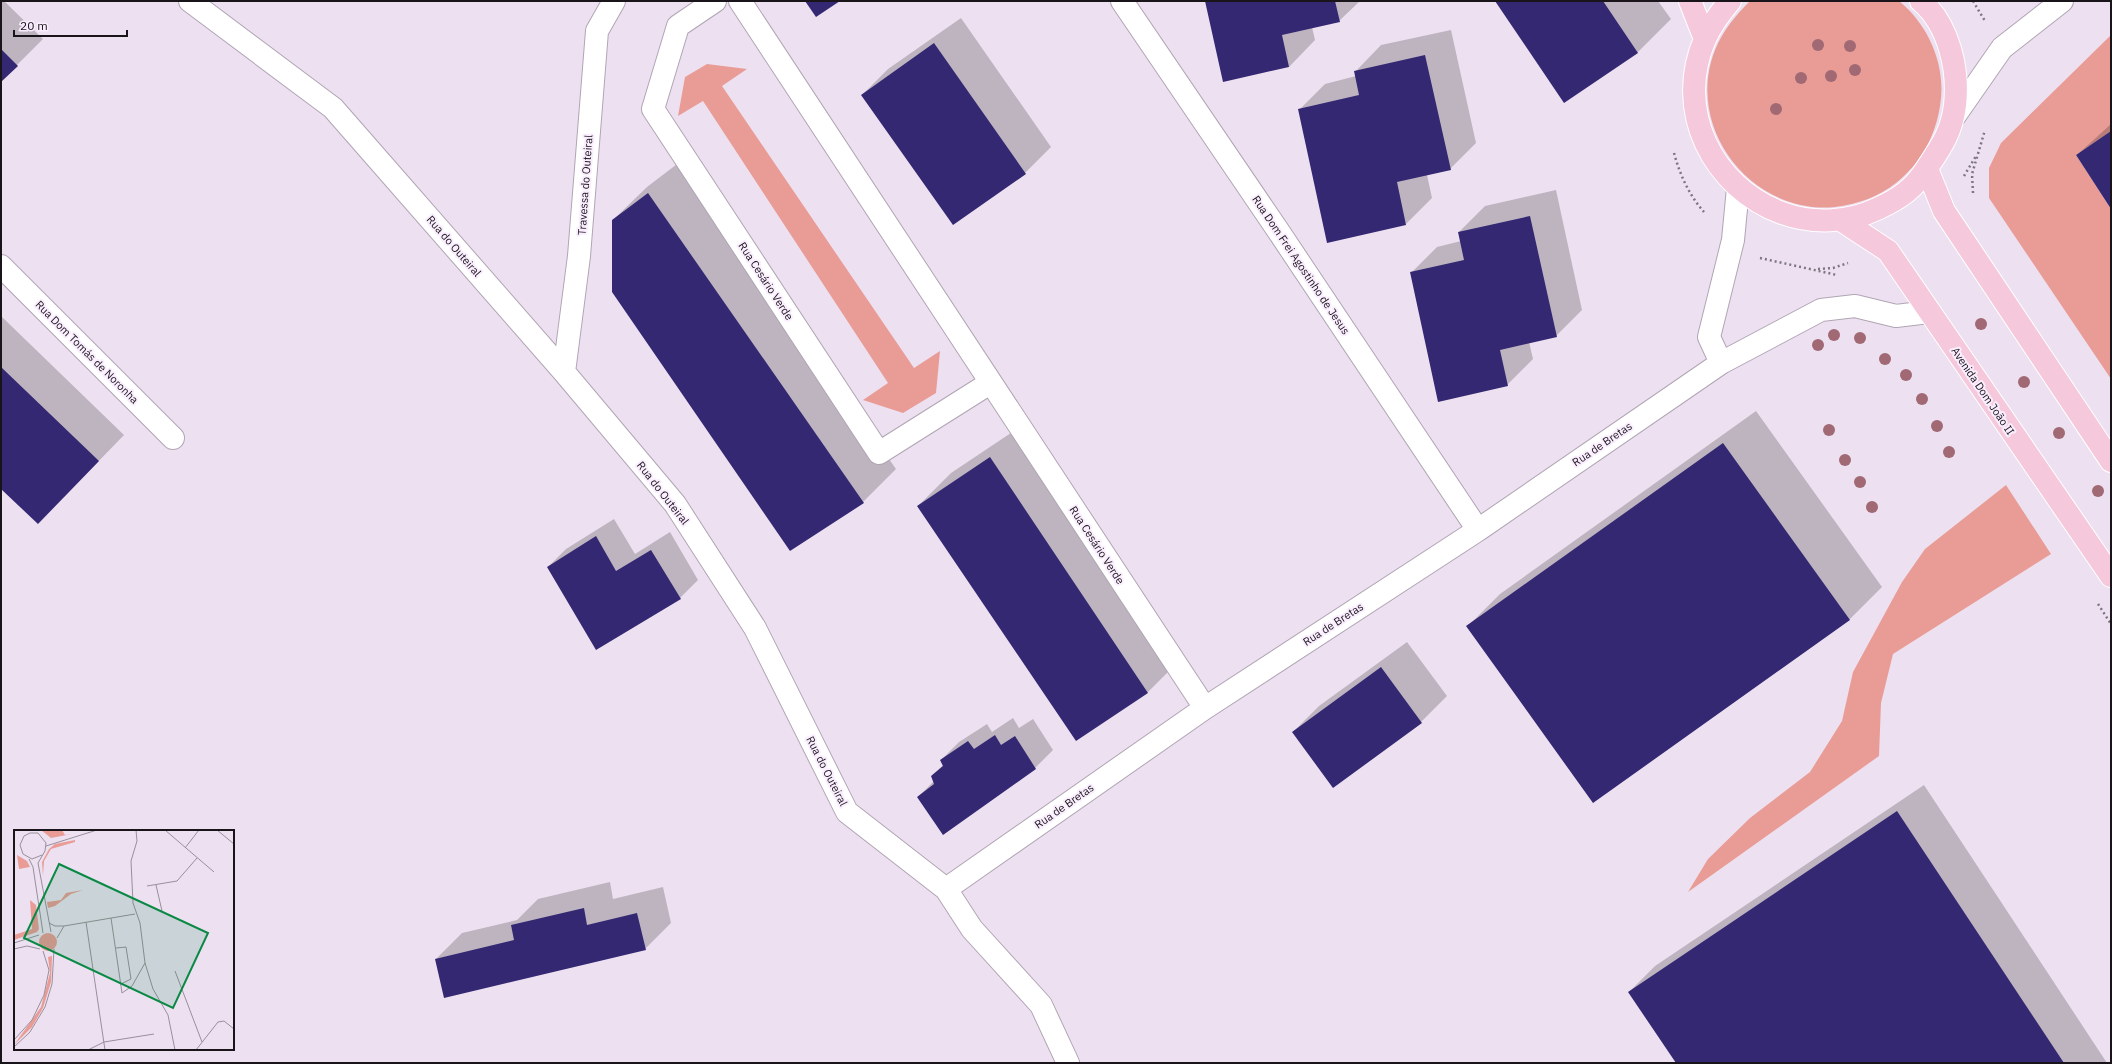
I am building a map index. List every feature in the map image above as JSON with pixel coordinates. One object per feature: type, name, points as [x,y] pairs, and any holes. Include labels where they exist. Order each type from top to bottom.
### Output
[{"type":"main road","points":[[1690,1],[1705,39]]},
{"type":"main road","points":[[1730,1],[1717,16],[1705,39],[1698,60],[1694,86],[1696,107],[1703,137],[1717,164],[1738,188],[1764,206],[1794,217],[1811,220],[1841,220],[1864,215],[1893,202],[1915,186],[1948,137],[1954,117],[1957,90],[1954,62],[1942,28],[1921,1]]},
{"type":"main road","points":[[1927,169],[1944,211],[2111,461]]},
{"type":"main road","name":"Avenida Dom João II","points":[[1841,220],[1888,251],[2111,576]]},
{"type":"street","name":"Rua do Outeiral","points":[[190,1],[333,108],[564,372],[675,504],[755,628],[847,812],[946,889],[972,929],[1041,1005],[1068,1063]]},
{"type":"street","name":"Travessa do Outeiral","points":[[564,372],[579,256],[597,31],[614,1]]},
{"type":"street","name":"Rua Cesário Verde","points":[[715,1],[678,26],[652,109],[879,453],[990,383]]},
{"type":"street","name":"Rua Cesário Verde","points":[[740,1],[1204,708]]},
{"type":"street","name":"Rua Dom Frei Agostinho de Jesus","points":[[1122,1],[1279,232],[1478,530]]},
{"type":"street","points":[[1954,117],[2002,48],[2062,1]]},
{"type":"street","points":[[1721,363],[1709,337],[1733,240],[1738,188]]},
{"type":"street","name":"Rua Dom Tomás de Noronha","points":[[1,266],[173,438]]},
{"type":"street","name":"Rua de Bretas","points":[[946,889],[1204,708],[1478,530],[1721,363],[1821,310],[1854,306],[1896,316],[1929,312]]},
{"type":"path","points":[[1973,1],[1988,26]]},
{"type":"path","points":[[1816,269],[1844,277]]},
{"type":"shaded area","points":[[1750,1],[1899,1],[1919,22],[1927,34],[1938,62],[1941,77],[1940,106],[1935,128],[1926,149],[1913,167],[1896,183],[1875,196],[1852,204],[1835,207],[1805,206],[1777,197],[1752,182],[1732,161],[1717,137],[1709,109],[1708,80],[1715,50],[1722,36],[1735,17]]},
{"type":"shaded area","points":[[2111,35],[2111,131],[2076,155],[2111,209],[2111,379],[1989,198],[1989,168],[2001,143]]},
{"type":"shaded area","points":[[707,64],[747,69],[722,86],[914,368],[940,351],[936,393],[903,413],[863,400],[888,383],[703,101],[678,116],[685,77]]},
{"type":"shaded area","points":[[2006,485],[2051,554],[1893,654],[1881,703],[1879,756],[1688,892],[1708,859],[1750,818],[1810,772],[1842,721],[1853,672],[1902,582],[1925,549]]},
{"type":"building","points":[[805,1],[840,1],[816,17]]},
{"type":"building","points":[[1205,1],[1335,1],[1340,22],[1282,35],[1289,67],[1223,82]]},
{"type":"building","points":[[1495,1],[1603,1],[1638,53],[1564,103]]},
{"type":"building","points":[[934,43],[1026,174],[953,225],[861,95]]},
{"type":"building","points":[[1,49],[18,66],[1,82]]},
{"type":"building","points":[[1425,55],[1451,170],[1397,182],[1406,225],[1327,243],[1298,109],[1359,95],[1354,71]]},
{"type":"building","points":[[2111,131],[2111,209],[2076,155]]},
{"type":"building","points":[[648,193],[864,503],[790,551],[612,292],[612,220]]},
{"type":"building","points":[[1530,216],[1557,337],[1500,350],[1508,386],[1438,402],[1410,272],[1464,260],[1458,232]]},
{"type":"building","points":[[1,367],[99,461],[38,524],[1,489]]},
{"type":"building","points":[[1723,443],[1850,620],[1593,803],[1466,626]]},
{"type":"building","points":[[990,457],[1148,693],[1076,741],[917,506]]},
{"type":"building","points":[[596,536],[616,571],[651,550],[681,599],[596,650],[547,567]]},
{"type":"building","points":[[1381,667],[1422,723],[1333,788],[1292,732]]},
{"type":"building","points":[[995,735],[1001,745],[1015,736],[1036,769],[943,835],[917,797],[934,784],[931,776],[943,766],[940,760],[968,741],[974,749]]},
{"type":"building","points":[[1897,811],[2064,1063],[1676,1063],[1628,992]]},
{"type":"building","points":[[584,908],[587,925],[637,913],[646,950],[444,998],[435,959],[514,940],[511,925]]}]
